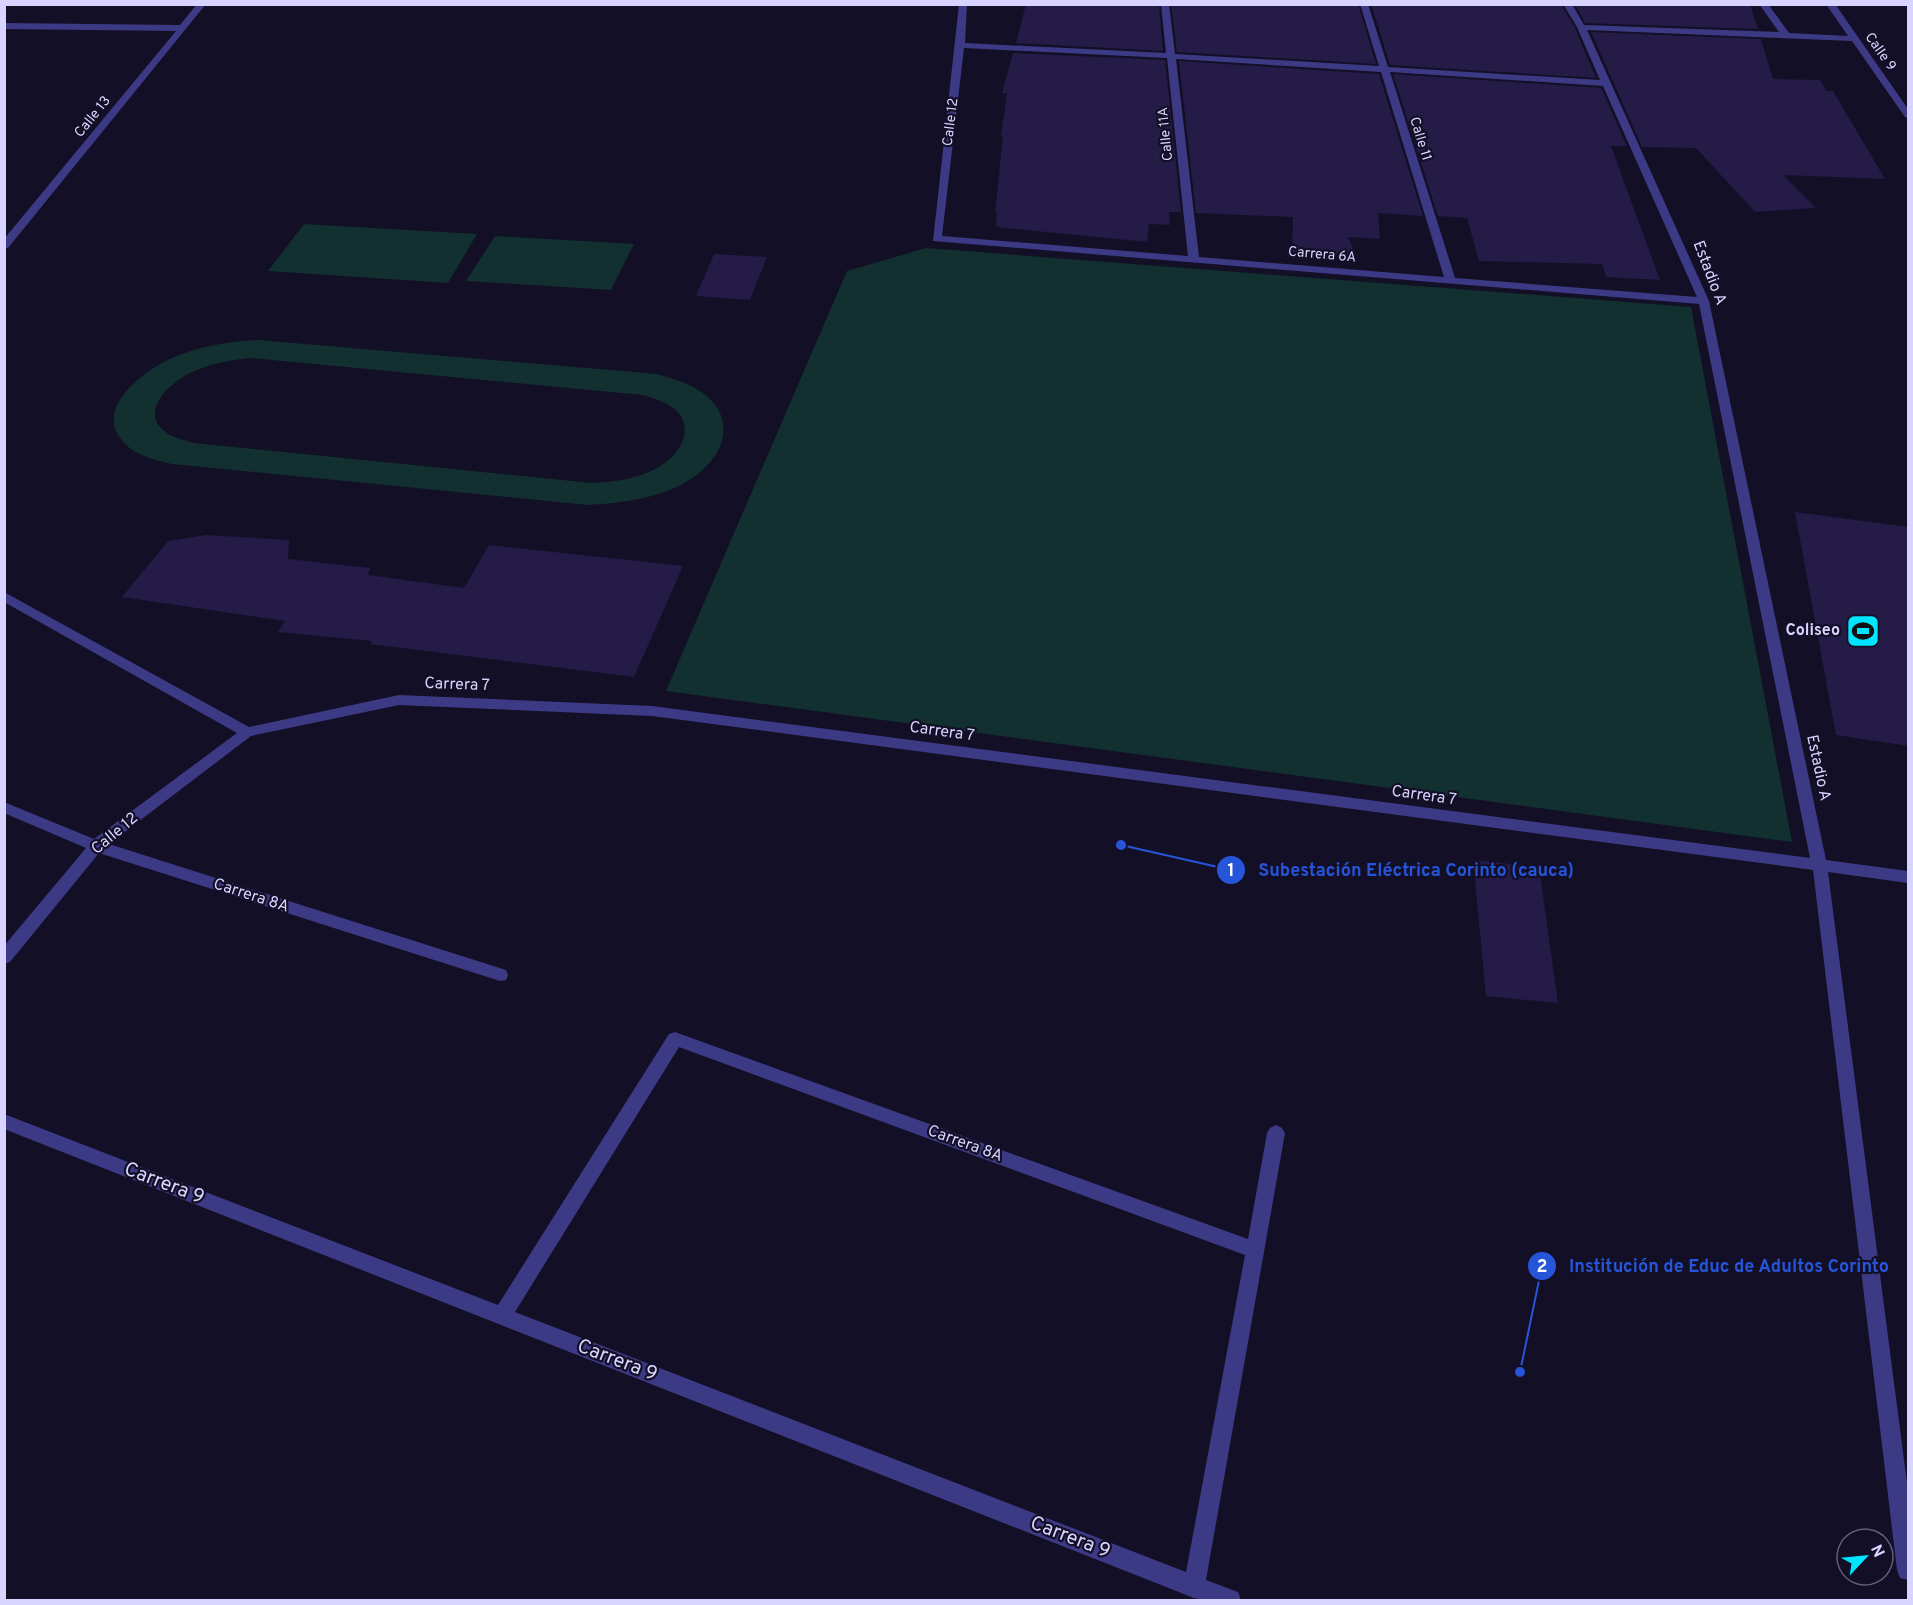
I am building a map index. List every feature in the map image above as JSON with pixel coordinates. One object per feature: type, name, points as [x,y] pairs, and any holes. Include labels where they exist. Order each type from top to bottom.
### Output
[{"type":"street","name":"Calle 13","points":[[4,246],[202,4]]},
{"type":"street","name":"Calle 12","points":[[937,239],[963,4]]},
{"type":"street","name":"Calle 11A","points":[[1165,4],[1194,260]]},
{"type":"street","name":"Calle 11","points":[[1364,4],[1451,281]]},
{"type":"street","name":"Estadio A","points":[[1567,4],[1581,27],[1704,301],[1820,867],[1908,1570]]},
{"type":"street","points":[[1763,4],[1786,35]]},
{"type":"street","name":"Calle 9","points":[[1830,4],[1908,115]]},
{"type":"street","points":[[4,27],[183,28]]},
{"type":"street","points":[[1581,27],[1854,39]]},
{"type":"street","points":[[960,45],[1606,83]]},
{"type":"street","name":"Carrera 6A","points":[[937,239],[1704,301]]},
{"type":"street","points":[[4,596],[247,732]]},
{"type":"street","name":"Carrera 7","points":[[247,732],[399,700],[652,711],[1908,877]]},
{"type":"street","name":"Calle 12","points":[[4,958],[96,846],[247,732]]},
{"type":"street","name":"Carrera 8A","points":[[4,807],[96,846],[500,975]]},
{"type":"street","name":"Carrera 8A","points":[[502,1316],[675,1039],[1255,1250]]},
{"type":"street","name":"Carrera 9","points":[[4,1121],[1230,1600]]},
{"type":"street","points":[[1194,1587],[1276,1133]]},
{"type":"green space","points":[[304,224],[477,234],[448,283],[268,271]]},
{"type":"green space","points":[[495,236],[634,244],[611,290],[466,281]]},
{"type":"green space","points":[[926,248],[1691,307],[1792,842],[666,691],[847,271]]},
{"type":"green space","points":[[258,340],[657,374],[690,385],[712,401],[723,423],[723,434],[714,457],[694,477],[682,484],[643,498],[588,505],[172,464],[137,453],[120,438],[114,417],[117,406],[122,396],[139,379],[157,366],[181,355],[219,344]],"holes":[[[251,358],[643,395],[669,405],[680,415],[685,433],[678,450],[663,464],[640,475],[592,483],[194,443],[164,431],[157,423],[155,415],[156,407],[166,391],[188,374],[219,363]]]},
{"type":"building","points":[[1026,4],[1159,4],[1163,51],[1016,43]]},
{"type":"building","points":[[1171,4],[1358,4],[1376,64],[1177,52]]},
{"type":"building","points":[[1371,4],[1561,4],[1575,28],[1596,78],[1390,65]]},
{"type":"building","points":[[1575,4],[1750,4],[1758,29],[1585,23]]},
{"type":"building","points":[[1591,32],[1761,39],[1773,79],[1820,80],[1827,91],[1833,91],[1885,179],[1783,175],[1816,208],[1755,212],[1696,148],[1642,147]]},
{"type":"building","points":[[1013,53],[1165,60],[1181,212],[1169,212],[1170,225],[1149,224],[1147,242],[996,227],[997,213],[995,213],[1003,136],[1001,136],[1007,93],[1002,93]]},
{"type":"building","points":[[1179,61],[1379,74],[1423,216],[1378,213],[1380,239],[1348,237],[1356,255],[1292,257],[1293,217],[1196,213]]},
{"type":"building","points":[[1393,74],[1601,88],[1627,146],[1611,146],[1660,280],[1606,277],[1602,264],[1479,261],[1467,218],[1438,216]]},
{"type":"building","points":[[714,254],[767,257],[750,300],[696,296]]},
{"type":"building","name":"Coliseo","points":[[1795,512],[1908,527],[1908,746],[1836,735]]},
{"type":"building","points":[[206,535],[289,540],[288,559],[370,568],[368,575],[464,588],[489,545],[683,566],[634,677],[370,644],[372,641],[278,632],[285,621],[122,597],[168,541]]},
{"type":"building","points":[[1473,860],[1539,867],[1558,1003],[1486,996]]},
{"type":"place","name":"Coliseo","points":[[1863,631]]},
{"type":"place","name":"Subestación Eléctrica Corinto (cauca)","points":[[1121,845]]},
{"type":"place","name":"Institución de Educ de Adultos Corinto","points":[[1520,1372]]}]
